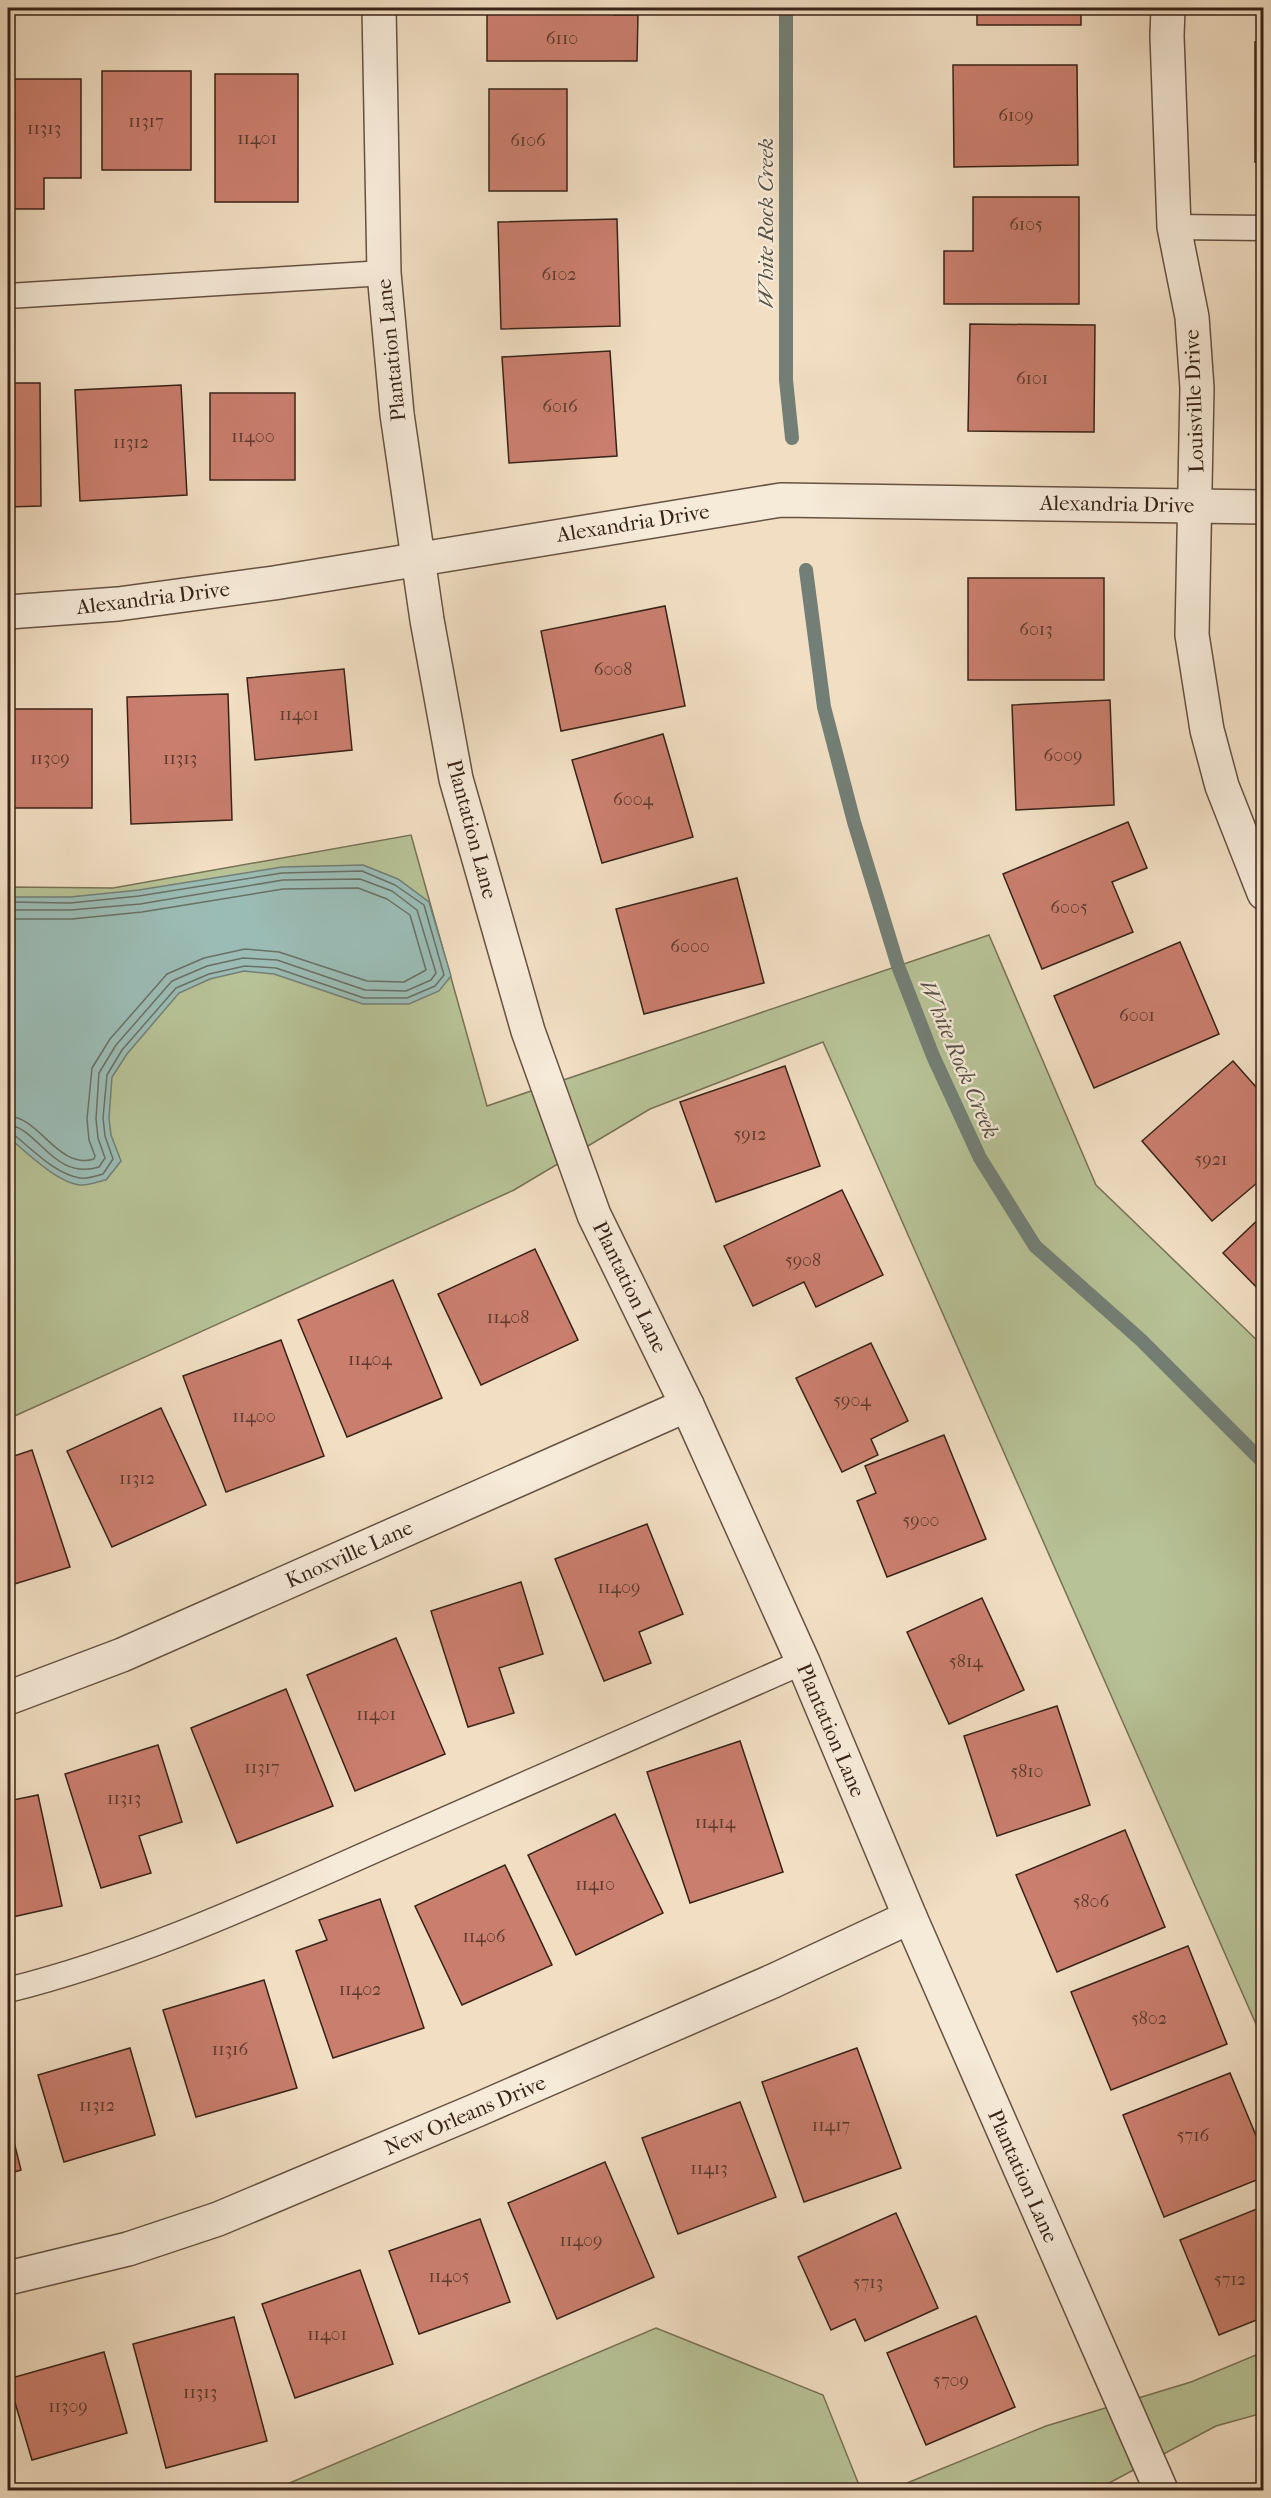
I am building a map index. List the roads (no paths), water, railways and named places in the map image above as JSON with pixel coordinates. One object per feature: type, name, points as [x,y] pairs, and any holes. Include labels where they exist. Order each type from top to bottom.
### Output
[{"type":"street","name":"Plantation Lane","points":[[379,8],[384,273],[397,414],[418,558],[456,779],[528,1031],[594,1215],[687,1405],[803,1662],[910,1917],[1161,2490]]},
{"type":"street","name":"Louisville Drive","points":[[1168,8],[1174,226],[1192,317],[1197,388],[1192,635],[1207,730],[1222,786],[1262,885]]},
{"type":"street","name":"Alexandria Drive","points":[[8,612],[118,604],[274,583],[781,500],[1263,507]]},
{"type":"street","name":"Knoxville Lane","points":[[8,1698],[122,1655],[687,1405]]},
{"type":"street","name":"New Orleans Drive","points":[[8,2278],[128,2250],[218,2219],[477,2110],[773,1981],[910,1917]]},
{"type":"lane","points":[[1174,226],[1263,228]]},
{"type":"lane","points":[[8,296],[384,273]]},
{"type":"lane","points":[[8,1990],[48,1980],[158,1944],[803,1662]]},
{"type":"water","points":[[363,865],[398,879],[429,902],[451,976],[439,991],[409,1004],[363,1004],[274,974],[244,971],[210,979],[179,993],[127,1054],[112,1077],[109,1118],[111,1135],[121,1161],[106,1180],[83,1185],[74,1184],[53,1174],[8,1137],[8,897],[70,897],[139,890],[282,867]]},
{"type":"waterway","name":"White Rock Creek","points":[[786,8],[786,380],[792,438]]},
{"type":"waterway","name":"White Rock Creek","points":[[806,570],[824,707],[854,822],[898,966],[933,1056],[980,1158],[1035,1246],[1141,1340],[1264,1463]]}]
